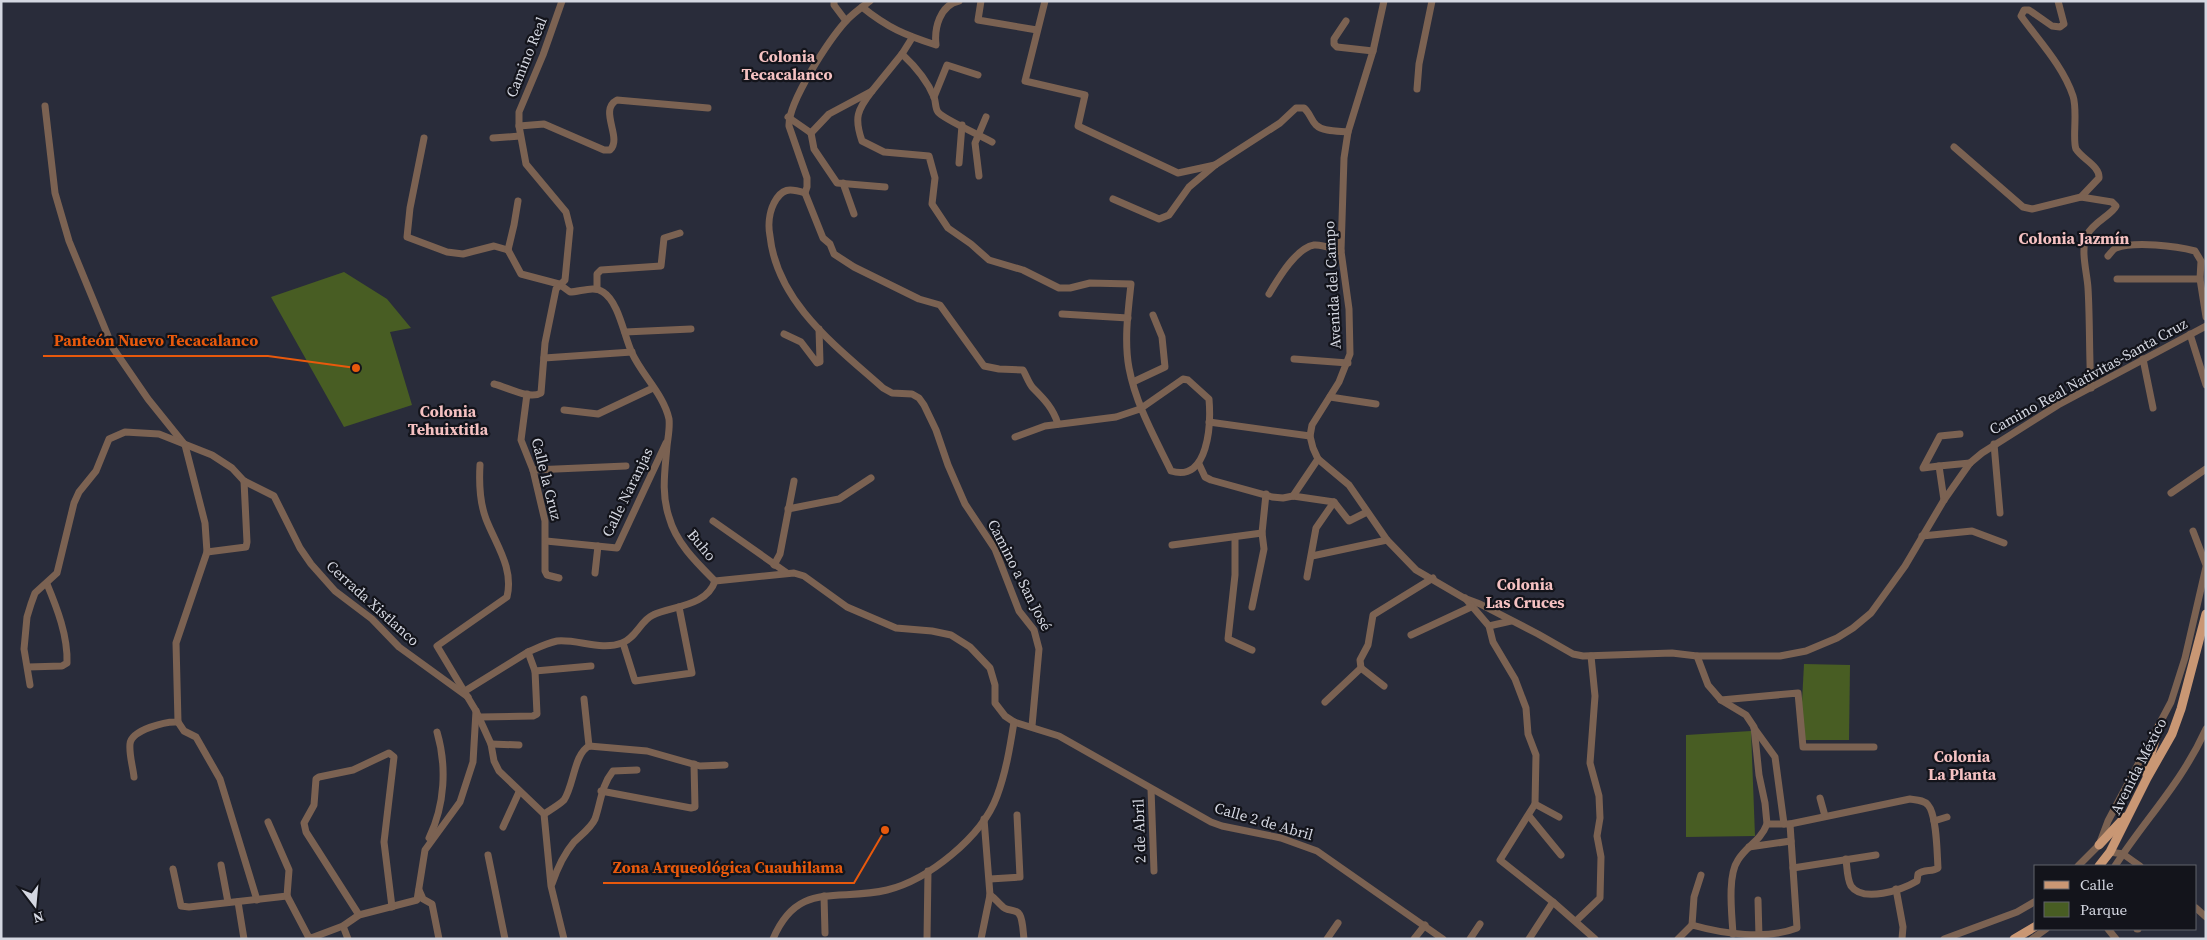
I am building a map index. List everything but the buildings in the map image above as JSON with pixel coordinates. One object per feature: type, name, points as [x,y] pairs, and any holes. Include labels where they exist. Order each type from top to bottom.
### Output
[{"type":"main road","name":"Avenida México","points":[[2100,865],[2110,852],[2177,721],[2206,614]]},
{"type":"main road","points":[[2147,778],[2148,767],[2159,727]]},
{"type":"main road","points":[[2099,845],[2130,812]]},
{"type":"main road","points":[[2014,939],[2034,927]]},
{"type":"street","name":"Camino Real","points":[[559,284],[565,280],[570,228],[566,212],[526,164],[520,136],[519,112],[543,55],[562,1]]},
{"type":"street","points":[[834,1],[834,5],[846,21]]},
{"type":"street","points":[[870,1],[846,21],[811,72],[788,117],[789,126],[807,178],[808,187],[805,193],[823,238],[830,244],[834,254],[854,267],[920,299],[940,305],[984,366],[1023,370],[1032,388],[1037,391],[1053,410],[1058,424]]},
{"type":"street","points":[[862,7],[880,22],[900,34],[936,45],[940,16],[953,3],[960,1]]},
{"type":"street","points":[[981,1],[978,20],[1037,30]]},
{"type":"street","points":[[1046,1],[1025,81],[1086,96],[1078,126],[1178,173],[1214,165]]},
{"type":"street","name":"Avenida del Campo","points":[[1348,363],[1350,354],[1349,309],[1341,251],[1344,158],[1348,132],[1373,51],[1384,1]]},
{"type":"street","points":[[1417,90],[1432,1]]},
{"type":"street","points":[[2058,1],[2064,20],[2063,26],[2060,28],[2052,26],[2029,10],[2024,10],[2021,16],[2066,80],[2076,108],[2075,145],[2080,154],[2099,174],[2099,178],[2081,198]]},
{"type":"street","points":[[1346,21],[1334,40],[1334,44],[1338,47],[1373,51]]},
{"type":"street","points":[[912,38],[902,54],[862,104],[856,124],[862,141],[884,152],[929,156],[935,178],[932,204],[948,228],[971,244],[989,260],[1023,270],[1059,288],[1070,288],[1090,283],[1130,284],[1128,318],[1129,368],[1140,410],[1171,471],[1184,472],[1199,464],[1203,456],[1209,422],[1208,399],[1188,380],[1183,380],[1140,410],[1116,417],[1045,426],[1015,437]]},
{"type":"street","points":[[902,54],[919,70],[934,98],[937,111],[945,118],[992,142]]},
{"type":"street","points":[[934,98],[947,65],[978,75]]},
{"type":"street","points":[[811,133],[829,114],[872,91]]},
{"type":"street","points":[[519,126],[544,124],[604,150],[610,150],[613,144],[609,113],[611,106],[617,100],[708,108]]},
{"type":"street","points":[[45,106],[55,193],[69,241],[113,348],[148,399],[185,445],[206,523],[207,552],[176,643],[178,722],[184,731],[196,737],[220,779],[257,900]]},
{"type":"street","points":[[1113,199],[1159,220],[1169,215],[1189,186],[1214,165],[1280,123],[1296,108],[1304,108],[1310,113],[1315,124],[1321,128],[1348,132]]},
{"type":"street","points":[[788,117],[811,133],[814,149],[837,183],[885,186]]},
{"type":"street","points":[[979,176],[976,155],[978,134],[986,117]]},
{"type":"street","points":[[959,163],[962,125]]},
{"type":"street","points":[[493,138],[520,136]]},
{"type":"street","points":[[424,138],[410,208],[407,237],[447,252],[463,254],[494,246],[508,250]]},
{"type":"street","points":[[1954,147],[2023,207],[2032,208],[2081,198],[2112,202],[2116,206],[2113,211],[2100,218],[2087,235],[2084,246],[2088,289],[2090,388]]},
{"type":"street","points":[[843,183],[854,214]]},
{"type":"street","name":"Camino a San José","points":[[805,193],[788,189],[779,194],[772,206],[768,226],[774,263],[788,290],[819,328],[883,388],[892,393],[912,394],[919,398],[924,405],[936,430],[965,504],[995,549],[1019,611],[1034,630],[1038,640],[1039,649],[1032,726]]},
{"type":"street","points":[[518,201],[508,250],[521,274],[559,284],[570,292],[597,289],[598,274],[601,270],[661,266],[664,238],[680,233]]},
{"type":"street","points":[[1269,294],[1284,271],[1304,248],[1316,245],[1341,251]]},
{"type":"street","points":[[2108,256],[2114,248],[2124,246],[2174,245],[2195,251],[2199,255],[2200,279],[2206,318]]},
{"type":"street","points":[[2117,278],[2200,279]]},
{"type":"street","points":[[494,384],[527,394],[537,395],[541,393],[545,343],[556,289],[559,284]]},
{"type":"street","name":"Buho","points":[[597,289],[604,292],[609,298],[632,352],[669,419],[663,490],[669,520],[675,535],[696,562],[715,581],[760,578],[787,573],[804,576],[847,607],[878,621],[896,628],[932,631],[951,635],[970,647],[990,668],[995,685],[995,703],[1000,711],[1014,722]]},
{"type":"street","points":[[1062,314],[1128,318]]},
{"type":"street","points":[[1133,382],[1165,367],[1162,337],[1153,315]]},
{"type":"street","name":"Camino Real Nativitas-Santa Cruz","points":[[1464,598],[1480,604],[1573,654],[1591,656],[1672,653],[1697,656],[1780,656],[1806,651],[1837,638],[1853,628],[1871,612],[1905,566],[1944,500],[1970,463],[1994,444],[2026,424],[2206,326]]},
{"type":"street","points":[[784,334],[801,342],[817,363],[820,362],[819,328]]},
{"type":"street","points":[[625,332],[691,329]]},
{"type":"street","points":[[2190,334],[2206,385]]},
{"type":"street","points":[[544,358],[632,352]]},
{"type":"street","points":[[1294,359],[1348,363],[1330,397],[1312,425],[1310,436],[1318,459],[1349,485],[1401,557],[1416,570],[1433,578],[1464,598],[1489,626],[1493,642],[1514,679],[1526,708],[1528,734],[1536,755],[1535,804],[1500,860],[1576,921],[1595,939]]},
{"type":"street","points":[[2143,360],[2153,408]]},
{"type":"street","points":[[564,410],[598,414],[653,388]]},
{"type":"street","name":"Calle la Cruz","points":[[527,394],[521,440],[522,446],[533,470],[545,521],[545,571],[547,575],[559,578]]},
{"type":"street","points":[[1330,397],[1376,404]]},
{"type":"street","points":[[1209,422],[1310,436]]},
{"type":"street","name":"Cerrada Xistlanco","points":[[47,584],[57,573],[66,529],[76,498],[96,471],[109,439],[125,432],[159,434],[224,462],[244,481],[274,496],[300,548],[311,564],[335,591],[372,619],[399,647],[466,694]]},
{"type":"street","points":[[1960,434],[1940,436],[1923,468],[1970,463]]},
{"type":"street","name":"Calle Naranjas","points":[[546,541],[617,548],[668,438]]},
{"type":"street","points":[[1994,444],[2000,513]]},
{"type":"street","points":[[1293,496],[1318,459]]},
{"type":"street","points":[[1199,464],[1205,478],[1283,498],[1293,496],[1334,502],[1349,521],[1367,512]]},
{"type":"street","points":[[480,465],[479,482],[485,517],[504,556],[509,589],[507,597],[437,646],[478,714],[491,744],[494,761],[500,771],[519,792],[544,814],[551,886],[564,939]]},
{"type":"street","points":[[533,470],[626,466]]},
{"type":"street","points":[[1938,466],[1944,500]]},
{"type":"street","points":[[2171,493],[2206,469]]},
{"type":"street","points":[[788,509],[839,499],[871,478]]},
{"type":"street","points":[[207,552],[246,547],[248,542],[244,481]]},
{"type":"street","points":[[774,565],[780,554],[794,481]]},
{"type":"street","points":[[1252,607],[1264,549],[1262,533],[1266,494]]},
{"type":"street","points":[[1307,577],[1316,528],[1334,502]]},
{"type":"street","points":[[714,521],[787,573]]},
{"type":"street","points":[[1922,536],[1972,531],[2004,543]]},
{"type":"street","points":[[2079,865],[2099,845],[2108,821],[2171,702],[2185,658],[2206,566],[2193,531]]},
{"type":"street","points":[[1172,545],[1262,533]]},
{"type":"street","points":[[1235,536],[1235,575],[1228,639],[1252,650]]},
{"type":"street","points":[[1312,556],[1387,540]]},
{"type":"street","points":[[595,572],[598,546]]},
{"type":"street","points":[[1326,702],[1360,668],[1360,660],[1368,645],[1373,615],[1433,578]]},
{"type":"street","points":[[466,694],[528,652],[557,641],[608,645],[623,643],[640,629],[648,618],[701,598],[713,587],[715,581]]},
{"type":"street","points":[[28,667],[62,666],[67,663],[61,624],[47,584],[36,593],[27,617],[24,649],[30,685]]},
{"type":"street","points":[[623,643],[635,681],[692,673],[679,607]]},
{"type":"street","points":[[1412,635],[1472,607]]},
{"type":"street","points":[[1489,626],[1511,621]]},
{"type":"street","points":[[478,714],[533,716],[537,714],[536,670],[528,652]]},
{"type":"street","points":[[1576,921],[1600,898],[1601,883],[1601,857],[1596,836],[1600,818],[1599,796],[1590,763],[1595,696],[1591,656]]},
{"type":"street","points":[[1692,925],[1718,932],[1759,937],[1797,928],[1791,841],[1775,757],[1746,715],[1721,700],[1708,685],[1697,656]]},
{"type":"street","points":[[536,670],[591,666]]},
{"type":"street","points":[[1360,668],[1384,686]]},
{"type":"street","points":[[1721,700],[1798,693],[1803,747],[1874,747]]},
{"type":"street","points":[[584,699],[589,746]]},
{"type":"street","points":[[425,850],[460,802],[473,762],[478,714]]},
{"type":"street","points":[[134,777],[130,744],[132,737],[152,726],[178,722]]},
{"type":"street","points":[[773,939],[780,922],[793,908],[803,901],[824,896],[871,893],[907,884],[928,871],[971,837],[997,798],[1006,767],[1014,722]]},
{"type":"street","name":"Calle 2 de Abril","points":[[1014,722],[1032,726],[1067,741],[1151,789],[1222,826],[1281,838],[1318,851],[1443,939]]},
{"type":"street","points":[[1732,934],[1732,876],[1737,861],[1763,835],[1767,824],[1754,727]]},
{"type":"street","points":[[2116,865],[2178,782],[2195,754],[2206,729]]},
{"type":"street","points":[[268,822],[276,845],[289,870],[287,896],[308,936],[311,938],[343,926],[359,915],[415,902],[419,890],[427,841],[434,827],[442,796],[443,757],[437,732]]},
{"type":"street","points":[[491,744],[518,745]]},
{"type":"street","points":[[544,814],[563,801],[574,776],[580,754],[589,746],[647,751],[694,764],[725,765]]},
{"type":"street","points":[[359,915],[306,832],[304,823],[314,805],[316,779],[352,770],[389,753],[394,758],[384,842],[392,907]]},
{"type":"street","points":[[601,791],[691,808],[695,806],[696,800],[694,764]]},
{"type":"street","points":[[551,886],[558,866],[572,844],[594,820],[601,791],[613,771],[636,770]]},
{"type":"street","name":"2 de Abril","points":[[1151,789],[1154,871]]},
{"type":"street","points":[[503,827],[519,792]]},
{"type":"street","points":[[1820,798],[1826,816]]},
{"type":"street","points":[[1767,824],[1787,824],[1910,799],[1921,800],[1927,803],[1934,818],[1938,868],[1922,871],[1918,874],[1917,882],[1867,896],[1860,894],[1850,884],[1846,859]]},
{"type":"street","points":[[1535,804],[1559,817]]},
{"type":"street","points":[[990,879],[1020,877],[1017,815]]},
{"type":"street","points":[[1529,816],[1561,855]]},
{"type":"street","points":[[1934,818],[1947,817]]},
{"type":"street","points":[[981,939],[990,895],[984,819]]},
{"type":"street","points":[[1749,847],[1791,841]]},
{"type":"street","points":[[2110,852],[2123,854],[2139,865]]},
{"type":"street","points":[[488,855],[504,939]]},
{"type":"street","points":[[1793,868],[1876,855]]},
{"type":"street","points":[[221,864],[228,902]]},
{"type":"street","points":[[173,870],[181,906],[287,896]]},
{"type":"street","points":[[928,871],[928,939]]},
{"type":"street","points":[[1678,939],[1692,925],[1694,897],[1701,875]]},
{"type":"street","points":[[1896,889],[1903,927],[1902,939]]},
{"type":"street","points":[[419,890],[423,899],[432,904],[439,939]]},
{"type":"street","points":[[990,895],[998,900],[1002,907],[1009,911],[1017,912],[1020,915],[1024,939]]},
{"type":"street","points":[[824,896],[825,933]]},
{"type":"street","points":[[1758,900],[1759,937]]},
{"type":"street","points":[[238,902],[244,939]]},
{"type":"street","points":[[1528,939],[1553,902]]},
{"type":"street","points":[[1944,939],[2017,912],[2034,902]]},
{"type":"street","points":[[2197,909],[2206,918]]},
{"type":"street","points":[[1327,939],[1338,923]]},
{"type":"street","points":[[1470,939],[1480,924]]},
{"type":"street","points":[[1414,939],[1425,925]]},
{"type":"street","points":[[343,926],[348,939]]},
{"type":"street","points":[[2032,939],[2045,930]]},
{"type":"green space","points":[[344,272],[387,299],[411,328],[390,332],[412,405],[344,427],[271,297]]},
{"type":"green space","points":[[1804,664],[1850,665],[1849,740],[1800,740]]},
{"type":"green space","points":[[1751,731],[1755,836],[1686,837],[1686,735]]},
{"type":"place","name":"Panteón Nuevo Tecacalanco","points":[[356,368]]},
{"type":"place","name":"Zona Arqueológica Cuauhilama","points":[[885,830]]},
{"type":"district","name":"Colonia Tecacalanco","points":[[787,65]]},
{"type":"district","name":"Colonia Jazmín","points":[[2074,238]]},
{"type":"district","name":"Colonia Tehuixtitla","points":[[448,420]]},
{"type":"district","name":"Colonia Las Cruces","points":[[1525,593]]},
{"type":"district","name":"Colonia La Planta","points":[[1962,765]]}]
